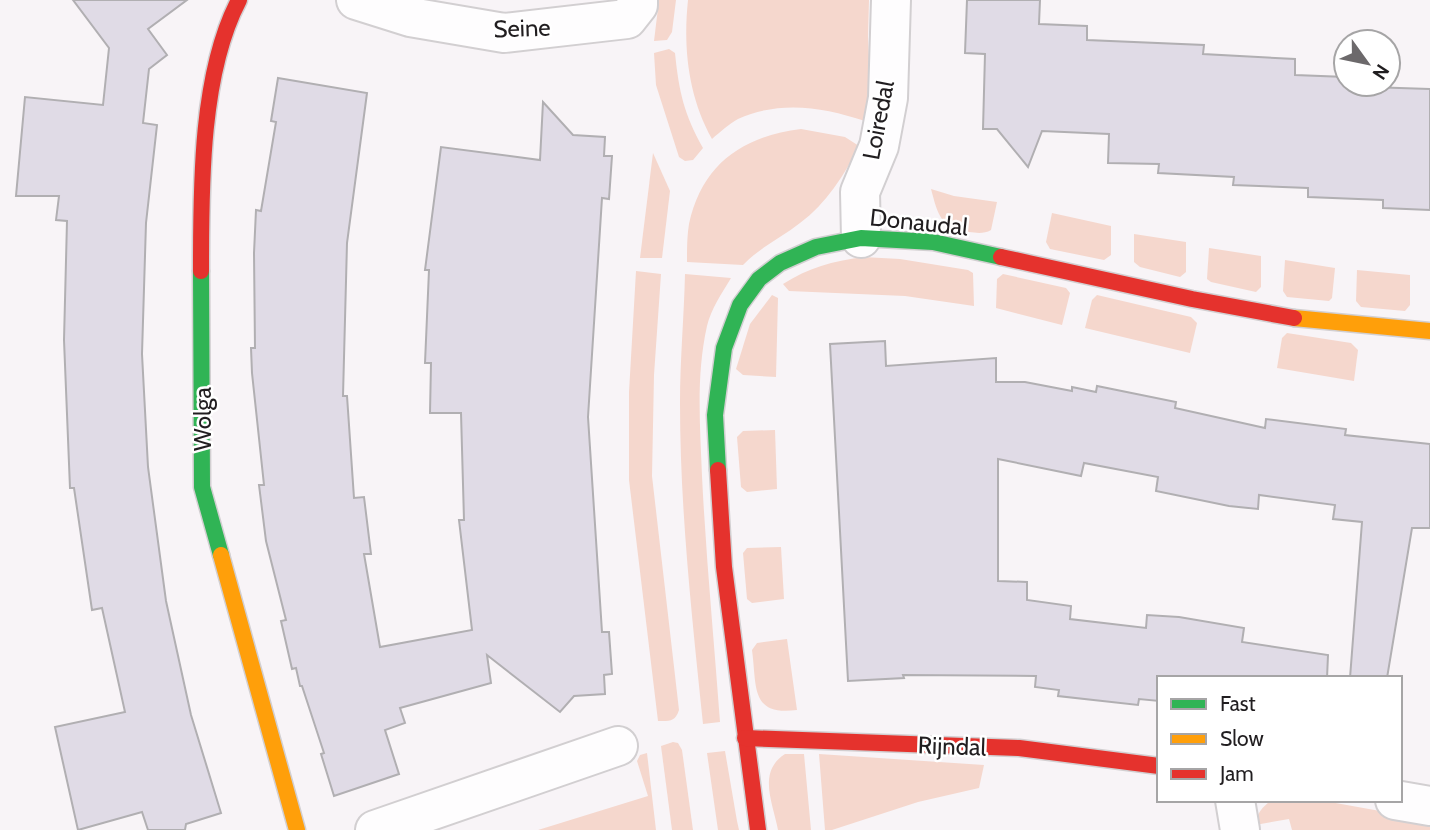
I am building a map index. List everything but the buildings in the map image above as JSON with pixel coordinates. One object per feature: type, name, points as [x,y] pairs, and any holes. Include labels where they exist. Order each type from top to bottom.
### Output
[{"type":"street","name":"Wolga","points":[[239,0],[230,17],[213,81],[201,177],[202,486],[296,830]]},
{"type":"street","name":"Seine","points":[[356,0],[410,17],[504,33],[627,19],[638,5],[638,0]]},
{"type":"street","name":"Loiredal","points":[[861,238],[860,192],[879,145],[888,98],[891,0]]},
{"type":"street","name":"Donaudal","points":[[758,830],[724,568],[715,415],[724,348],[740,305],[760,279],[780,263],[817,247],[861,238],[933,242],[1192,299],[1304,320],[1430,331]]},
{"type":"street","name":"Rijndal","points":[[745,738],[1019,748],[1157,766]]},
{"type":"street","points":[[375,830],[618,746]]},
{"type":"street","points":[[1402,801],[1430,806]]},
{"type":"street","points":[[1235,802],[1240,830]]},
{"type":"shaded area","points":[[659,0],[676,0],[672,32],[667,40],[654,41]]},
{"type":"shaded area","points":[[688,0],[869,0],[871,94],[865,121],[817,109],[770,109],[738,119],[712,139],[697,106],[689,71],[686,36]]},
{"type":"shaded area","points":[[669,49],[675,53],[683,102],[703,148],[693,160],[685,161],[679,157],[656,85],[654,53]]},
{"type":"shaded area","points":[[801,129],[845,137],[859,146],[826,198],[800,223],[743,265],[687,262],[688,229],[695,203],[715,169],[744,146],[761,138]]},
{"type":"shaded area","points":[[653,153],[670,191],[662,258],[640,258]]},
{"type":"shaded area","points":[[931,189],[954,196],[997,202],[991,230],[983,233],[969,232],[946,223],[938,213]]},
{"type":"shaded area","points":[[1052,213],[1111,226],[1111,255],[1104,260],[1050,249],[1046,242]]},
{"type":"shaded area","points":[[1134,234],[1186,242],[1186,272],[1180,277],[1140,267],[1134,262]]},
{"type":"shaded area","points":[[1209,248],[1261,256],[1261,287],[1256,292],[1207,279]]},
{"type":"shaded area","points":[[863,257],[900,259],[968,270],[973,273],[974,306],[905,296],[789,291],[783,284],[821,266]]},
{"type":"shaded area","points":[[1285,260],[1335,268],[1332,298],[1329,301],[1287,297],[1283,291]]},
{"type":"shaded area","points":[[1357,270],[1410,275],[1410,305],[1405,311],[1361,307],[1356,301]]},
{"type":"shaded area","points":[[636,271],[661,274],[654,375],[652,476],[679,710],[674,719],[666,721],[658,721],[629,480],[629,392]]},
{"type":"shaded area","points":[[685,274],[731,278],[709,320],[700,382],[704,507],[720,722],[703,724],[682,483],[680,387]]},
{"type":"shaded area","points":[[1003,274],[1066,288],[1070,293],[1062,325],[996,308],[997,279]]},
{"type":"shaded area","points":[[772,295],[778,298],[776,377],[743,375],[736,369],[750,324]]},
{"type":"shaded area","points":[[1097,295],[1191,317],[1197,323],[1190,353],[1085,328],[1092,300]]},
{"type":"shaded area","points":[[1287,333],[1351,343],[1358,350],[1354,381],[1277,368],[1282,338]]},
{"type":"shaded area","points":[[775,430],[777,489],[747,492],[741,487],[737,437],[743,431]]},
{"type":"shaded area","points":[[781,547],[784,599],[752,603],[747,599],[743,553],[747,548]]},
{"type":"shaded area","points":[[787,639],[797,710],[782,711],[763,703],[759,696],[752,650],[757,643]]},
{"type":"shaded area","points":[[678,743],[682,750],[693,830],[672,830],[661,746]]},
{"type":"shaded area","points":[[725,751],[739,830],[718,830],[707,753]]},
{"type":"shaded area","points":[[647,753],[656,830],[538,830],[648,796],[637,761],[640,755]]},
{"type":"shaded area","points":[[785,754],[804,754],[811,830],[778,830],[769,779],[776,761]]},
{"type":"shaded area","points":[[819,754],[984,765],[979,788],[918,802],[825,830]]},
{"type":"shaded area","points":[[1269,802],[1330,802],[1430,820],[1430,830],[1292,830],[1289,819],[1255,825]]},
{"type":"traffic: fast","points":[[718,470],[715,415],[724,348],[740,305],[759,279],[780,263],[816,247],[861,238],[933,242],[1001,257]]},
{"type":"traffic: fast","points":[[201,271],[202,487],[221,555]]},
{"type":"traffic: slow","points":[[1294,318],[1430,331]]},
{"type":"traffic: slow","points":[[221,555],[297,830]]},
{"type":"traffic: jam","points":[[201,271],[205,132],[217,62],[226,30],[239,0]]},
{"type":"traffic: jam","points":[[1001,257],[1192,299],[1294,318]]},
{"type":"traffic: jam","points":[[718,470],[724,567],[758,830]]},
{"type":"traffic: jam","points":[[745,738],[1019,748],[1157,766]]}]
